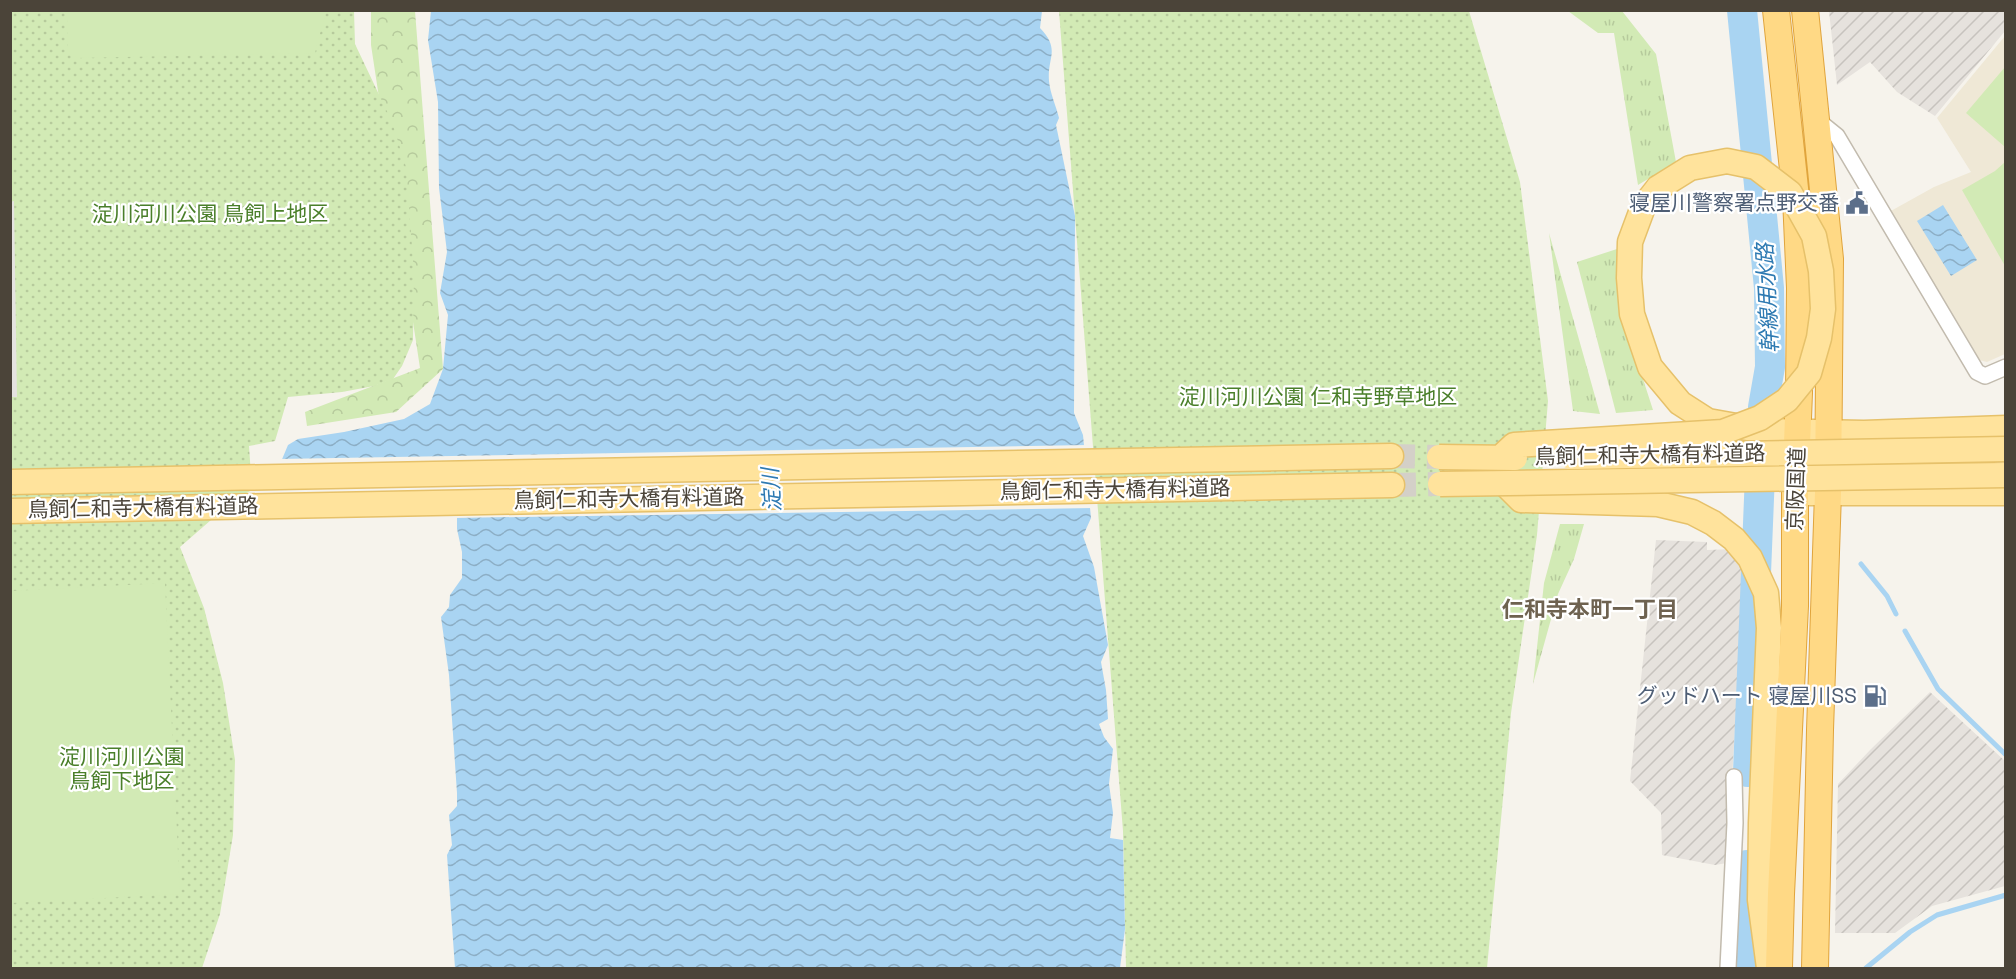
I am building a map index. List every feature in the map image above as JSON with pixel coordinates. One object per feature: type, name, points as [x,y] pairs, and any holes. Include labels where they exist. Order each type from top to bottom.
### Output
[{"type":"highway","name":"京阪国道","points":[[1776,10],[1796,198],[1800,288],[1795,606],[1779,969]]},
{"type":"highway","name":"京阪国道","points":[[1805,10],[1830,259],[1828,493],[1815,969]]},
{"type":"main road","points":[[1500,458],[1514,445],[1723,432],[1760,418],[1787,400],[1809,373],[1819,338],[1823,309],[1821,271],[1814,236],[1790,193],[1756,167],[1727,161],[1690,168],[1658,188],[1643,207],[1630,242],[1629,278],[1632,314],[1650,367],[1680,403],[1708,421],[1764,431],[1910,432],[2006,428]]},
{"type":"main road","name":"鳥飼仁和寺大橋有料道路","points":[[1439,456],[1500,458],[2006,449]]},
{"type":"main road","name":"鳥飼仁和寺大橋有料道路","points":[[10,482],[1391,456]]},
{"type":"main road","name":"鳥飼仁和寺大橋有料道路","points":[[1440,484],[2006,475]]},
{"type":"main road","points":[[1504,483],[1521,500],[1658,504],[1692,512],[1713,523],[1734,539],[1750,558],[1766,593],[1769,628],[1760,900],[1768,969]]},
{"type":"main road","name":"鳥飼仁和寺大橋有料道路","points":[[10,511],[1392,485]]},
{"type":"main road","points":[[1795,493],[2006,493]]},
{"type":"street","points":[[1816,119],[1837,135],[1977,372],[1985,376],[2006,367]]},
{"type":"street","points":[[1728,969],[1735,823],[1734,777]]},
{"type":"street","points":[[1735,823],[1761,823]]},
{"type":"shaded area","points":[[1829,11],[2005,11],[2005,31],[1935,116],[1897,92],[1870,62],[1837,85]]},
{"type":"shaded area","points":[[2005,36],[2005,354],[1987,362],[1975,359],[1889,212],[1934,187],[1971,172],[1937,118]]},
{"type":"shaded area","points":[[14,201],[17,397],[11,397],[10,202]]},
{"type":"shaded area","points":[[1656,540],[1707,542],[1707,550],[1735,549],[1745,560],[1727,863],[1715,865],[1662,855],[1661,813],[1630,781]]},
{"type":"shaded area","points":[[1930,692],[2005,761],[2005,886],[1932,906],[1895,933],[1835,933],[1838,784]]},
{"type":"green space","points":[[67,10],[326,11],[315,53],[77,58],[68,50]]},
{"type":"green space","name":"淀川河川公園 鳥飼上地区","points":[[10,11],[354,11],[355,44],[392,122],[406,167],[414,273],[413,340],[402,366],[393,379],[374,386],[342,392],[288,397],[275,441],[249,446],[252,490],[234,500],[180,547],[204,608],[223,683],[235,760],[233,835],[220,914],[202,968],[11,968]]},
{"type":"green space","points":[[371,11],[415,11],[443,369],[396,412],[307,426],[305,412],[420,368],[371,45]]},
{"type":"green space","name":"淀川河川公園 仁和寺野草地区","points":[[1059,11],[1469,11],[1520,182],[1548,401],[1537,535],[1511,713],[1487,968],[1126,968],[1123,831]]},
{"type":"green space","points":[[1568,11],[1622,11],[1656,54],[1676,162],[1638,185],[1614,33],[1598,33]]},
{"type":"green space","points":[[2005,67],[2005,147],[1966,113]]},
{"type":"green space","points":[[2005,162],[2005,266],[1962,190],[1995,171]]},
{"type":"green space","points":[[1549,233],[1600,414],[1573,411]]},
{"type":"green space","points":[[1620,248],[1621,311],[1653,410],[1616,413],[1577,262]]},
{"type":"green space","points":[[1560,524],[1584,524],[1574,559],[1558,594],[1533,684],[1544,583]]},
{"type":"green space","name":"淀川河川公園 鳥飼下地区","points":[[165,583],[180,894],[11,903],[11,591]]},
{"type":"water","name":"淀川","points":[[431,11],[1042,11],[1040,28],[1052,48],[1050,86],[1059,118],[1056,125],[1075,216],[1074,413],[1083,435],[1091,518],[1083,536],[1094,567],[1108,645],[1101,662],[1108,719],[1099,724],[1104,737],[1113,749],[1109,784],[1113,813],[1110,838],[1123,840],[1125,929],[1120,968],[455,968],[447,855],[452,845],[449,815],[457,806],[457,793],[449,675],[441,617],[449,607],[450,595],[462,578],[462,552],[457,529],[457,491],[270,488],[288,445],[298,439],[404,419],[430,404],[443,369],[448,315],[440,293],[447,252],[439,188],[438,102],[428,40]]},
{"type":"water","points":[[1943,205],[1977,260],[1951,276],[1917,221]]},
{"type":"pier","points":[[1087,445],[1093,508],[454,518],[454,493],[300,492],[270,491],[267,487],[278,459]]},
{"type":"waterway","name":"幹線用水路","points":[[1742,10],[1769,288],[1770,367],[1763,407]]},
{"type":"waterway","name":"幹線用水路","points":[[1748,772],[1761,449]]},
{"type":"waterway","points":[[1861,564],[1887,596],[1896,614]]},
{"type":"waterway","points":[[1905,631],[1938,689],[2006,755]]},
{"type":"waterway","name":"幹線用水路","points":[[1746,968],[1747,865]]},
{"type":"waterway","points":[[1866,968],[1910,932],[1937,915],[2006,895]]},
{"type":"tunnel","points":[[1391,456],[1439,457]]},
{"type":"tunnel","points":[[1392,485],[1440,484]]},
{"type":"place","name":"寝屋川警察署点野交番","points":[[1857,203]]},
{"type":"place","name":"グッドハート 寝屋川SS","points":[[1875,696]]},
{"type":"district","name":"仁和寺本町一丁目","points":[[1590,609]]}]
